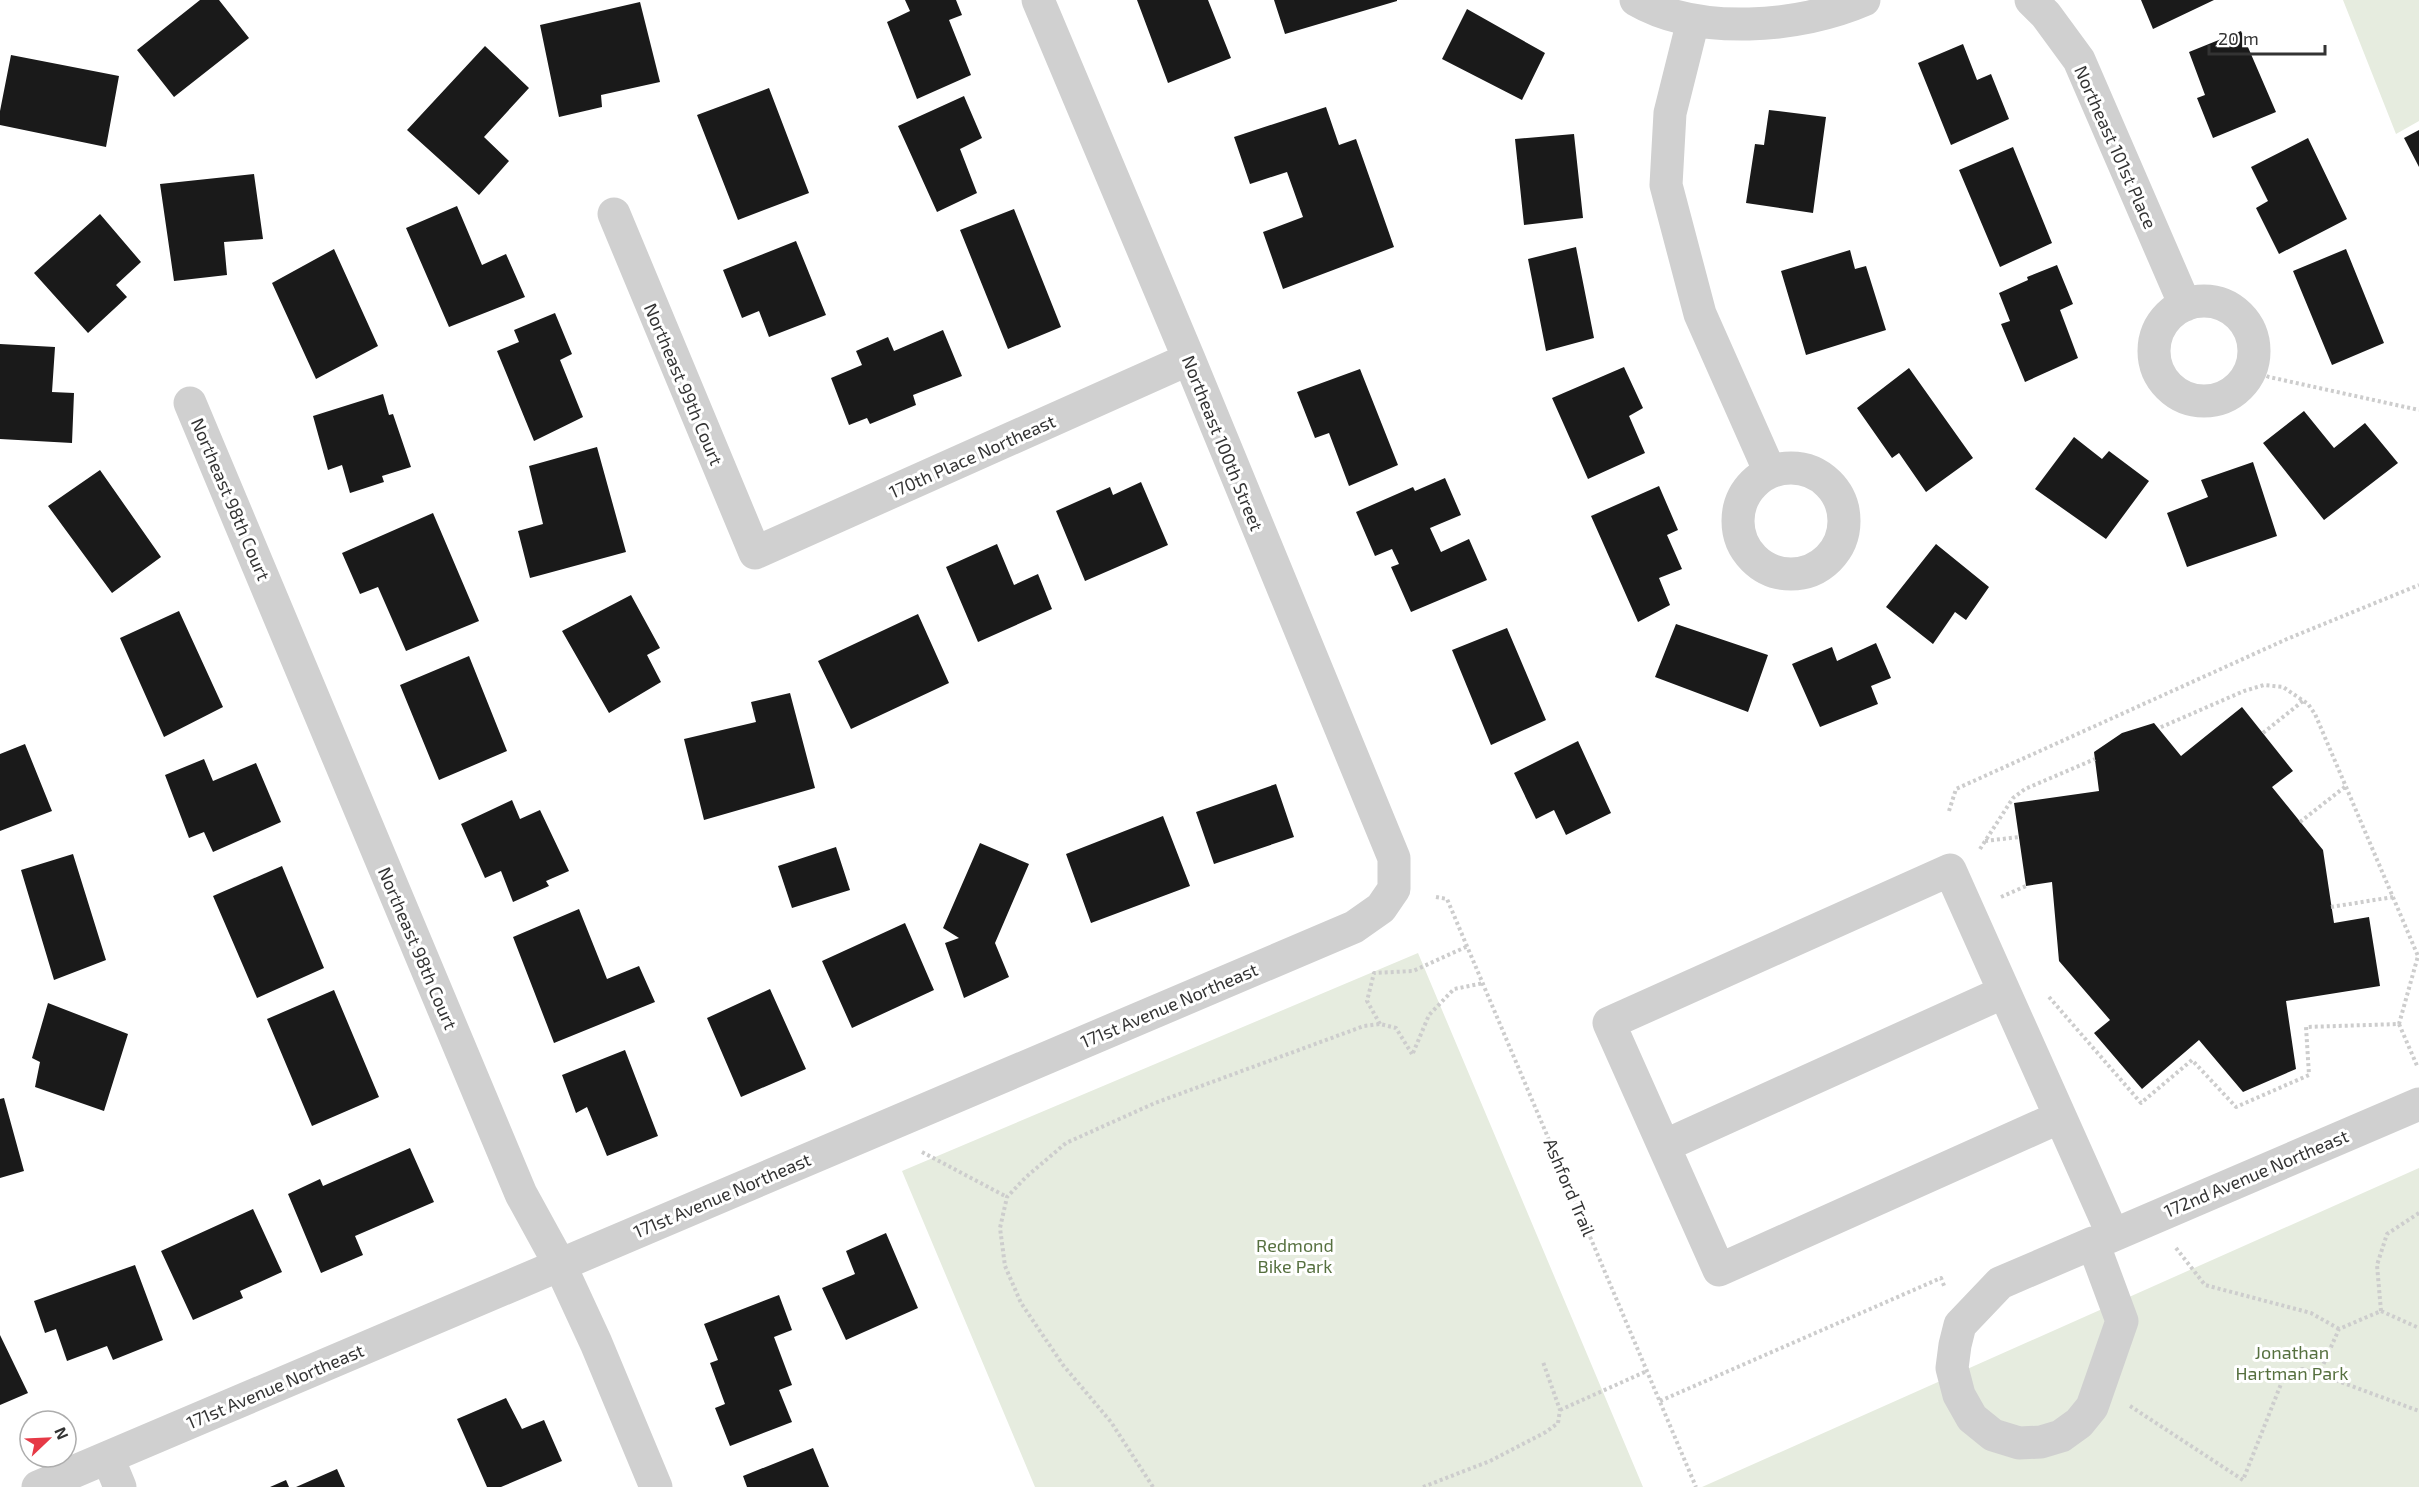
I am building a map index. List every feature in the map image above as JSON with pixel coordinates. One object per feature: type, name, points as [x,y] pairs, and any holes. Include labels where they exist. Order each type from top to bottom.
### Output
[{"type":"street","name":"Northeast 100th Street","points":[[1038,0],[1189,359],[1394,858],[1394,889]]},
{"type":"street","points":[[1636,0],[1647,7],[1694,21],[1778,23],[1842,10],[1864,0]]},
{"type":"street","name":"Northeast 101st Place","points":[[2031,0],[2046,15],[2079,60],[2185,305]]},
{"type":"street","points":[[1694,21],[1670,113],[1666,185],[1700,314],[1770,472]]},
{"type":"street","name":"Northeast 99th Court","points":[[614,214],[755,553]]},
{"type":"street","points":[[2202,301],[2219,303],[2234,311],[2246,324],[2253,340],[2254,357],[2250,369],[2238,388],[2223,397],[2207,401],[2190,399],[2174,391],[2162,378],[2155,362],[2154,345],[2160,328],[2170,314],[2185,305],[2202,301]]},
{"type":"street","name":"170th Place Northeast","points":[[755,553],[1189,359]]},
{"type":"street","name":"Northeast 98th Court","points":[[190,403],[521,1194],[560,1264],[596,1343],[656,1487]]},
{"type":"street","points":[[2060,1117],[1719,1270],[1609,1023],[1950,870],[2060,1117],[2103,1239],[2122,1321],[2092,1407],[2079,1424],[2061,1436],[2041,1442],[2019,1443],[1993,1435],[1972,1418],[1959,1395],[1952,1368],[1960,1325],[2000,1283],[2103,1239]]},
{"type":"street","name":"171st Avenue Northeast","points":[[38,1487],[114,1472],[560,1264],[1354,927],[1381,908],[1394,889]]},
{"type":"street","points":[[1664,1146],[2004,992]]},
{"type":"street","name":"172nd Avenue Northeast","points":[[2103,1239],[2419,1104]]},
{"type":"path","points":[[2250,369],[2269,377],[2419,410]]},
{"type":"path","points":[[1949,811],[1956,789],[2287,639],[2419,585]]},
{"type":"path","points":[[2159,728],[2244,691],[2264,685],[2283,687],[2303,701],[2315,714],[2418,956],[2399,1024],[2419,1071]]},
{"type":"path","points":[[2263,733],[2303,701]]},
{"type":"path","points":[[1975,856],[2013,798],[2025,789],[2095,759]]},
{"type":"path","points":[[2300,822],[2346,786]]},
{"type":"path","points":[[1985,841],[2019,837]]},
{"type":"path","points":[[1994,900],[2026,886]]},
{"type":"path","name":"Ashford Trail","points":[[1436,897],[1448,899],[1696,1487]]},
{"type":"path","points":[[2331,907],[2393,897]]},
{"type":"path","points":[[1380,1024],[1367,1001],[1374,973],[1413,970],[1468,945]]},
{"type":"path","points":[[1153,1487],[1111,1422],[1063,1365],[1021,1303],[1005,1266],[1000,1228],[1007,1197],[1026,1177],[1066,1143],[1155,1103],[1324,1039],[1364,1026],[1380,1024],[1396,1028],[1412,1054],[1430,1015],[1454,989],[1484,983]]},
{"type":"path","points":[[2038,998],[2048,996],[2141,1103],[2192,1060],[2236,1107],[2309,1075],[2306,1027],[2399,1024]]},
{"type":"path","points":[[921,1151],[1007,1197]]},
{"type":"path","points":[[2162,1213],[2177,1252],[2205,1285],[2311,1313],[2339,1329]]},
{"type":"path","points":[[2381,1311],[2377,1264],[2387,1234],[2419,1213]]},
{"type":"path","points":[[1660,1401],[1941,1278]]},
{"type":"path","points":[[2319,1374],[2339,1329],[2381,1311],[2419,1328]]},
{"type":"path","points":[[1423,1487],[1490,1461],[1546,1432],[1558,1423],[1560,1410],[1543,1362]]},
{"type":"path","points":[[2099,1386],[2243,1480],[2283,1379],[2302,1369],[2419,1411]]},
{"type":"path","points":[[1560,1410],[1647,1371]]},
{"type":"green space","points":[[2343,0],[2419,0],[2419,121],[2396,134]]},
{"type":"green space","name":"Redmond Bike Park","points":[[1418,953],[1643,1487],[1035,1487],[902,1171]]},
{"type":"green space","name":"Jonathan Hartman Park","points":[[2419,1168],[2419,1487],[1702,1487]]},
{"type":"building","points":[[200,0],[219,0],[249,38],[174,97],[137,50]]},
{"type":"building","points":[[905,0],[956,0],[962,15],[949,20],[971,75],[917,99],[887,22],[910,11]]},
{"type":"building","points":[[1137,0],[1208,0],[1231,58],[1168,83]]},
{"type":"building","points":[[1274,0],[1397,0],[1397,1],[1285,34]]},
{"type":"building","points":[[2141,0],[2214,0],[2153,29]]},
{"type":"building","points":[[640,2],[660,82],[601,95],[602,107],[559,117],[540,25]]},
{"type":"building","points":[[1467,9],[1545,53],[1522,100],[1442,59]]},
{"type":"building","points":[[2241,31],[2276,112],[2213,138],[2197,98],[2205,95],[2189,52]]},
{"type":"building","points":[[1963,44],[1977,80],[1991,74],[2009,119],[1951,145],[1918,63]]},
{"type":"building","points":[[485,46],[529,88],[484,137],[509,161],[479,195],[407,130]]},
{"type":"building","points":[[11,55],[119,76],[106,147],[0,125],[0,111]]},
{"type":"building","points":[[769,88],[809,193],[738,220],[697,115]]},
{"type":"building","points":[[964,96],[982,138],[960,149],[977,193],[937,212],[898,126]]},
{"type":"building","points":[[1326,107],[1339,145],[1356,139],[1394,247],[1283,289],[1263,232],[1303,217],[1287,172],[1250,184],[1234,137]]},
{"type":"building","points":[[1769,110],[1826,117],[1813,213],[1746,203],[1755,144],[1764,145]]},
{"type":"building","points":[[2419,130],[2419,167],[2404,138]]},
{"type":"building","points":[[1574,134],[1583,218],[1524,225],[1515,139]]},
{"type":"building","points":[[2308,138],[2347,219],[2279,254],[2256,208],[2268,201],[2251,167]]},
{"type":"building","points":[[2013,147],[2052,243],[2000,267],[1959,170]]},
{"type":"building","points":[[254,174],[263,239],[224,242],[227,275],[174,281],[160,184]]},
{"type":"building","points":[[457,206],[482,265],[506,254],[525,297],[449,327],[406,228]]},
{"type":"building","points":[[1014,209],[1061,327],[1008,349],[960,230]]},
{"type":"building","points":[[100,214],[141,262],[116,285],[127,297],[88,333],[34,273]]},
{"type":"building","points":[[796,241],[826,315],[769,337],[759,311],[742,318],[723,270]]},
{"type":"building","points":[[1576,247],[1594,338],[1546,351],[1528,259]]},
{"type":"building","points":[[334,249],[378,346],[316,379],[272,283]]},
{"type":"building","points":[[2346,249],[2384,343],[2332,365],[2293,271]]},
{"type":"building","points":[[1850,250],[1855,269],[1866,266],[1886,330],[1806,355],[1781,271]]},
{"type":"building","points":[[2057,265],[2073,304],[2060,310],[2078,358],[2025,382],[2001,324],[2010,321],[1999,293],[2028,280],[2027,277]]},
{"type":"building","points":[[555,313],[572,354],[560,360],[583,417],[534,441],[497,351],[519,342],[514,330]]},
{"type":"building","points":[[943,330],[962,376],[913,395],[916,405],[870,424],[867,418],[849,425],[831,378],[862,365],[856,351],[888,337],[894,351]]},
{"type":"building","points":[[0,344],[55,347],[52,392],[74,393],[72,443],[0,439]]},
{"type":"building","points":[[1624,367],[1643,408],[1629,416],[1645,453],[1588,479],[1552,398]]},
{"type":"building","points":[[1909,368],[1973,458],[1926,492],[1899,453],[1892,458],[1857,408]]},
{"type":"building","points":[[1360,369],[1398,465],[1349,486],[1329,433],[1315,438],[1297,392]]},
{"type":"building","points":[[383,394],[389,415],[393,414],[411,467],[382,476],[384,482],[350,493],[342,465],[328,470],[313,416]]},
{"type":"building","points":[[2304,411],[2334,448],[2365,423],[2398,463],[2324,520],[2263,443]]},
{"type":"building","points":[[2074,437],[2102,459],[2109,451],[2149,481],[2106,539],[2035,489]]},
{"type":"building","points":[[597,447],[626,552],[530,578],[518,531],[543,524],[529,466]]},
{"type":"building","points":[[2253,462],[2277,536],[2187,567],[2167,513],[2208,497],[2201,480]]},
{"type":"building","points":[[100,470],[161,557],[112,593],[48,506]]},
{"type":"building","points":[[1445,478],[1461,515],[1430,528],[1441,552],[1469,539],[1487,580],[1411,612],[1391,567],[1399,564],[1392,549],[1375,556],[1356,512],[1413,487],[1415,491]]},
{"type":"building","points":[[1141,482],[1168,545],[1085,581],[1056,511],[1110,487],[1113,495]]},
{"type":"building","points":[[1659,486],[1678,530],[1667,535],[1682,569],[1659,578],[1670,605],[1638,622],[1591,516]]},
{"type":"building","points":[[433,513],[479,621],[406,651],[378,587],[360,594],[342,553]]},
{"type":"building","points":[[997,544],[1014,585],[1038,574],[1052,609],[978,642],[946,567]]},
{"type":"building","points":[[1936,544],[1989,587],[1966,620],[1955,612],[1933,644],[1886,607]]},
{"type":"building","points":[[631,595],[660,648],[647,655],[661,682],[609,713],[562,631]]},
{"type":"building","points":[[179,611],[223,707],[164,737],[120,638]]},
{"type":"building","points":[[918,614],[949,683],[851,729],[818,661]]},
{"type":"building","points":[[1676,624],[1768,655],[1748,712],[1655,677]]},
{"type":"building","points":[[1507,628],[1546,720],[1491,745],[1452,650]]},
{"type":"building","points":[[1876,643],[1891,678],[1871,686],[1878,704],[1820,727],[1792,664],[1832,647],[1837,661]]},
{"type":"building","points":[[469,656],[507,751],[439,780],[400,685]]},
{"type":"building","points":[[790,693],[815,788],[704,820],[684,739],[756,722],[751,702]]},
{"type":"building","points":[[2242,707],[2293,771],[2272,787],[2323,850],[2334,923],[2369,917],[2380,986],[2286,1001],[2296,1069],[2243,1092],[2199,1040],[2142,1089],[2094,1033],[2110,1020],[2059,961],[2052,882],[2026,886],[2014,803],[2099,791],[2094,752],[2122,733],[2154,723],[2181,756]]},
{"type":"building","points":[[1578,741],[1611,813],[1566,835],[1554,810],[1536,819],[1514,773]]},
{"type":"building","points":[[25,744],[52,811],[0,831],[0,754]]},
{"type":"building","points":[[204,759],[213,781],[256,763],[281,822],[213,852],[204,832],[189,838],[165,775]]},
{"type":"building","points":[[1276,784],[1294,837],[1214,864],[1196,812]]},
{"type":"building","points":[[512,800],[520,819],[540,810],[569,871],[546,881],[549,886],[513,902],[501,871],[485,878],[461,824]]},
{"type":"building","points":[[1163,816],[1190,886],[1091,923],[1066,854]]},
{"type":"building","points":[[980,843],[1029,864],[995,943],[1009,977],[964,998],[945,943],[959,938],[943,928]]},
{"type":"building","points":[[836,847],[850,890],[792,908],[778,866]]},
{"type":"building","points":[[73,854],[106,960],[54,980],[21,870]]},
{"type":"building","points":[[282,866],[324,968],[257,998],[213,896]]},
{"type":"building","points":[[579,909],[607,979],[639,966],[655,1002],[554,1043],[513,937]]},
{"type":"building","points":[[905,923],[934,990],[852,1028],[822,961]]},
{"type":"building","points":[[770,989],[806,1069],[741,1097],[707,1018]]},
{"type":"building","points":[[334,990],[379,1097],[312,1126],[267,1019]]},
{"type":"building","points":[[48,1003],[128,1034],[104,1111],[35,1087],[40,1062],[32,1058]]},
{"type":"building","points":[[625,1050],[658,1136],[607,1156],[587,1107],[576,1113],[562,1075]]},
{"type":"building","points":[[4,1098],[24,1171],[0,1178],[0,1099]]},
{"type":"building","points":[[410,1148],[434,1202],[355,1236],[363,1255],[321,1273],[288,1194],[320,1179],[323,1186]]},
{"type":"building","points":[[253,1209],[282,1272],[240,1291],[243,1298],[193,1320],[161,1251]]},
{"type":"building","points":[[886,1233],[918,1308],[846,1340],[822,1288],[855,1274],[846,1251]]},
{"type":"building","points":[[135,1265],[163,1340],[113,1360],[107,1346],[67,1361],[56,1329],[45,1333],[34,1301]]},
{"type":"building","points":[[779,1295],[792,1330],[774,1337],[792,1385],[779,1390],[792,1422],[730,1446],[715,1408],[725,1404],[710,1363],[718,1360],[704,1324]]},
{"type":"building","points":[[0,1335],[28,1393],[0,1405]]},
{"type":"building","points":[[506,1398],[522,1429],[544,1420],[562,1461],[501,1487],[487,1487],[457,1419]]},
{"type":"building","points":[[813,1448],[829,1487],[747,1487],[743,1476]]},
{"type":"building","points":[[337,1469],[345,1487],[296,1487]]},
{"type":"building","points":[[286,1480],[289,1487],[270,1487]]}]
